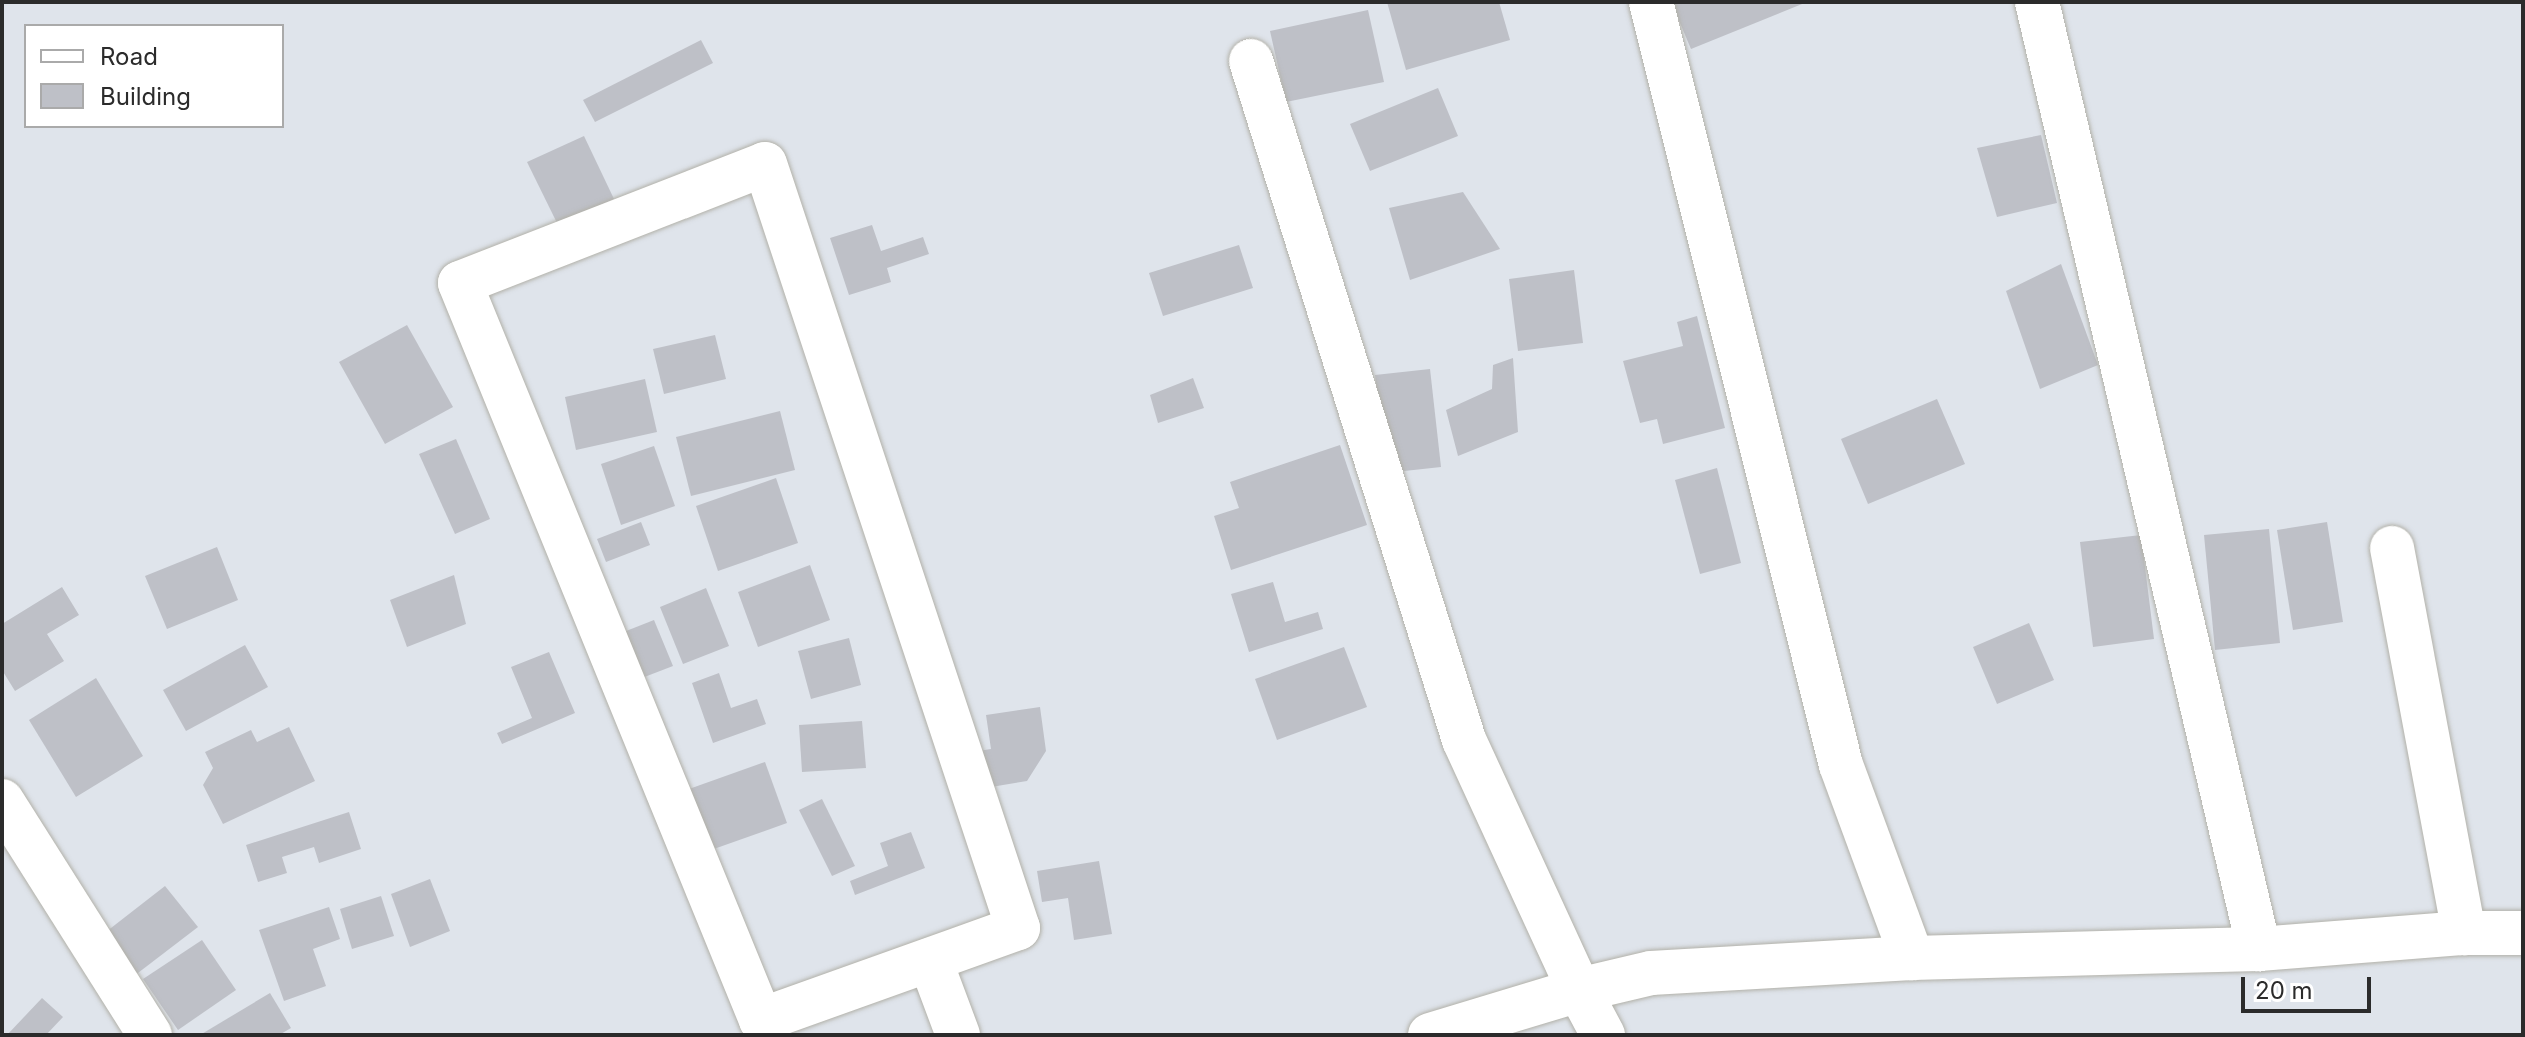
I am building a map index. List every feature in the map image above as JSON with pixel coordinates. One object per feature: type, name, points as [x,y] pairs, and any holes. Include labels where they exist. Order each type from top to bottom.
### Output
[{"type":"street","points":[[1651,2],[1841,765],[1912,958]]},
{"type":"street","points":[[2037,2],[2259,949]]},
{"type":"street","points":[[1251,61],[1464,740],[1579,990],[1603,1035]]},
{"type":"street","points":[[765,164],[1018,928],[930,960],[761,1020],[460,283],[765,164]]},
{"type":"street","points":[[2392,548],[2464,933]]},
{"type":"street","points":[[2,801],[150,1035]]},
{"type":"street","points":[[1430,1035],[1579,990],[1651,973],[1912,958],[2259,949],[2464,933],[2523,933]]},
{"type":"street","points":[[930,960],[958,1035]]},
{"type":"building","points":[[1387,2],[1499,2],[1510,40],[1406,70]]},
{"type":"building","points":[[1807,2],[1691,49],[1672,4]]},
{"type":"building","points":[[1368,10],[1384,82],[1286,102],[1270,31]]},
{"type":"building","points":[[701,40],[713,63],[595,122],[583,100]]},
{"type":"building","points":[[1438,88],[1458,136],[1370,171],[1350,124]]},
{"type":"building","points":[[2041,135],[2057,203],[1997,217],[1977,148]]},
{"type":"building","points":[[584,136],[614,199],[558,225],[527,162]]},
{"type":"building","points":[[1463,192],[1500,249],[1410,280],[1389,208]]},
{"type":"building","points":[[872,225],[881,251],[923,237],[929,254],[887,268],[891,282],[849,295],[830,238]]},
{"type":"building","points":[[1239,245],[1253,288],[1163,316],[1149,273]]},
{"type":"building","points":[[2061,264],[2098,365],[2040,389],[2006,291]]},
{"type":"building","points":[[1574,270],[1583,343],[1518,351],[1509,279]]},
{"type":"building","points":[[1697,316],[1725,428],[1663,444],[1657,419],[1640,423],[1623,361],[1683,346],[1677,322]]},
{"type":"building","points":[[407,325],[453,407],[385,444],[339,362]]},
{"type":"building","points":[[715,335],[726,379],[664,394],[653,349]]},
{"type":"building","points":[[1513,358],[1518,432],[1458,456],[1446,410],[1492,389],[1493,365]]},
{"type":"building","points":[[1430,369],[1441,467],[1386,473],[1375,375]]},
{"type":"building","points":[[1193,378],[1204,408],[1158,423],[1150,395]]},
{"type":"building","points":[[645,379],[657,432],[576,450],[565,397]]},
{"type":"building","points":[[1937,399],[1965,464],[1868,504],[1841,439]]},
{"type":"building","points":[[780,411],[795,470],[691,496],[676,437]]},
{"type":"building","points":[[456,439],[490,519],[455,534],[419,454]]},
{"type":"building","points":[[1340,445],[1367,525],[1231,570],[1214,516],[1239,508],[1230,482]]},
{"type":"building","points":[[654,446],[675,506],[621,525],[601,464]]},
{"type":"building","points":[[1717,468],[1741,563],[1700,574],[1675,480]]},
{"type":"building","points":[[776,478],[798,543],[718,571],[696,506]]},
{"type":"building","points":[[641,522],[650,545],[606,562],[597,539]]},
{"type":"building","points":[[2327,522],[2343,622],[2293,630],[2277,530]]},
{"type":"building","points":[[2269,529],[2280,643],[2215,650],[2204,535]]},
{"type":"building","points":[[2141,535],[2154,639],[2093,647],[2080,542]]},
{"type":"building","points":[[217,547],[238,600],[167,629],[145,576]]},
{"type":"building","points":[[810,565],[830,620],[758,647],[738,592]]},
{"type":"building","points":[[454,575],[466,624],[407,647],[390,600]]},
{"type":"building","points":[[1273,582],[1285,622],[1318,612],[1323,629],[1249,652],[1231,594]]},
{"type":"building","points":[[62,587],[79,615],[47,634],[64,661],[15,691],[2,670],[2,624]]},
{"type":"building","points":[[706,588],[729,646],[683,664],[660,607]]},
{"type":"building","points":[[654,620],[673,666],[634,681],[616,635]]},
{"type":"building","points":[[2029,623],[2054,680],[1997,704],[1973,647]]},
{"type":"building","points":[[849,638],[861,685],[811,699],[798,651]]},
{"type":"building","points":[[245,645],[268,687],[186,731],[163,690]]},
{"type":"building","points":[[1344,647],[1367,707],[1277,740],[1255,679]]},
{"type":"building","points":[[549,652],[575,713],[502,744],[497,733],[532,718],[511,667]]},
{"type":"building","points":[[719,673],[731,708],[757,699],[766,724],[713,743],[692,683]]},
{"type":"building","points":[[96,678],[143,756],[76,797],[29,720]]},
{"type":"building","points":[[1040,707],[1046,751],[1027,781],[985,788],[978,751],[991,749],[986,715]]},
{"type":"building","points":[[862,721],[866,768],[802,772],[799,725]]},
{"type":"building","points":[[289,727],[315,781],[223,824],[203,785],[213,768],[205,752],[251,730],[257,742]]},
{"type":"building","points":[[765,762],[787,823],[711,850],[689,789]]},
{"type":"building","points":[[822,799],[855,866],[832,876],[799,810]]},
{"type":"building","points":[[349,812],[361,849],[319,863],[314,847],[282,857],[287,873],[258,882],[246,845]]},
{"type":"building","points":[[911,832],[925,868],[855,895],[850,881],[888,866],[880,843]]},
{"type":"building","points":[[1099,861],[1112,934],[1074,940],[1068,898],[1042,902],[1037,871]]},
{"type":"building","points":[[430,879],[450,931],[410,947],[391,894]]},
{"type":"building","points":[[165,886],[198,927],[134,976],[102,935]]},
{"type":"building","points":[[381,896],[394,936],[352,949],[340,909]]},
{"type":"building","points":[[329,907],[340,939],[313,949],[326,986],[284,1001],[259,930]]},
{"type":"building","points":[[202,940],[236,990],[178,1030],[143,979]]},
{"type":"building","points":[[270,993],[291,1028],[279,1035],[200,1035]]},
{"type":"building","points":[[42,998],[63,1017],[46,1035],[7,1035]]}]
